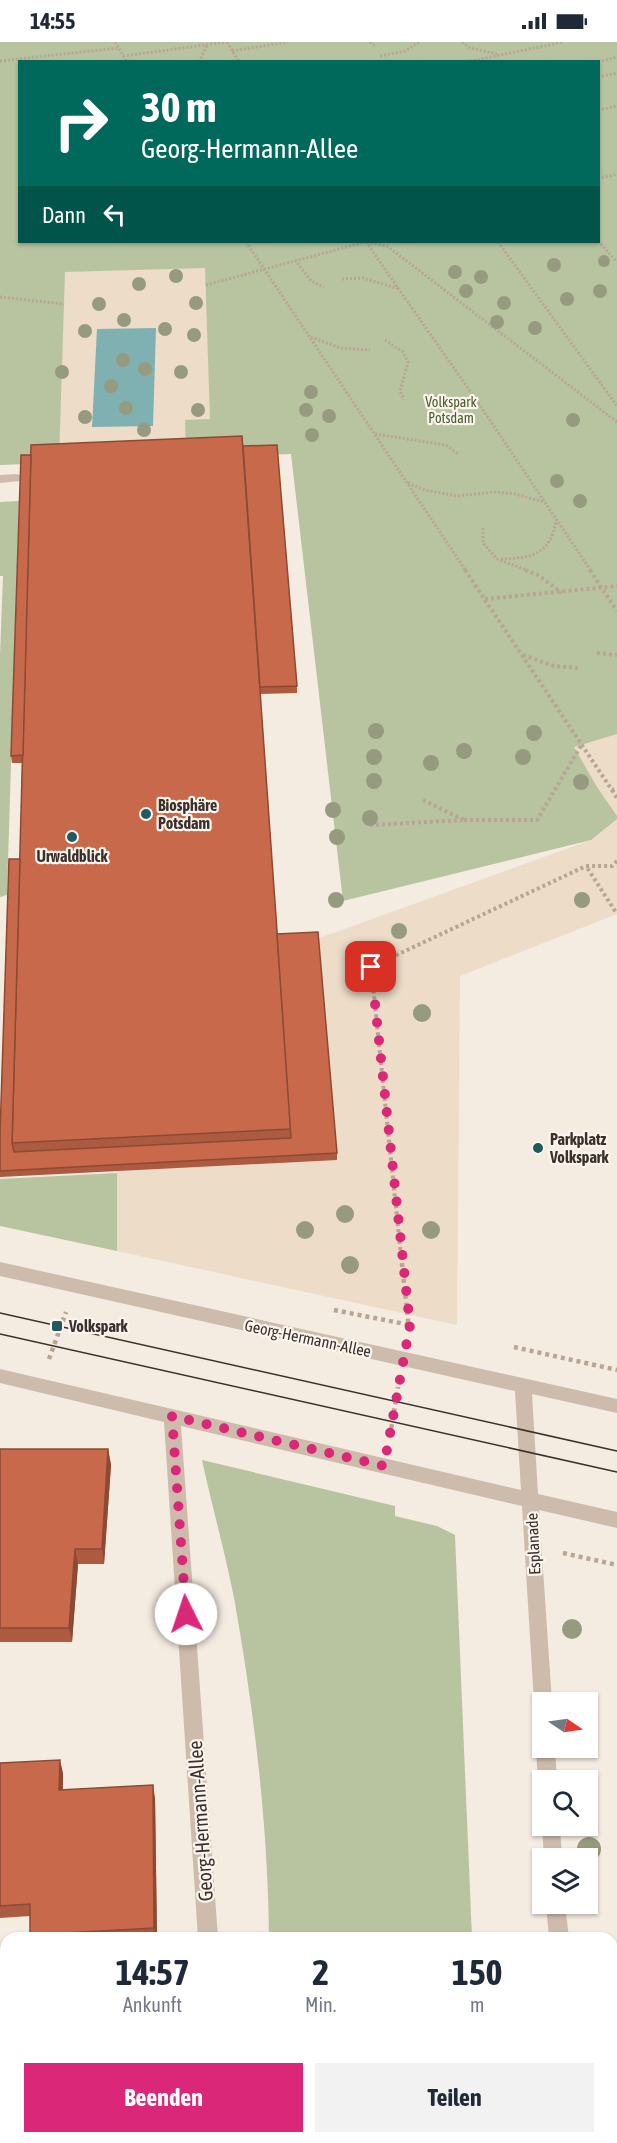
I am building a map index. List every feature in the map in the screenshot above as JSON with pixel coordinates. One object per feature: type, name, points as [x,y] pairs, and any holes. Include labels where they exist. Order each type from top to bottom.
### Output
[{"type":"street","points":[[0,479],[16,478]]},
{"type":"street","name":"Georg-Hermann-Allee","points":[[0,1269],[617,1406]]},
{"type":"street","points":[[0,1376],[617,1520]]},
{"type":"street","name":"Esplanade","points":[[523,1385],[542,1692]]},
{"type":"street","name":"Georg-Hermann-Allee","points":[[172,1416],[208,1932]]},
{"type":"street","points":[[557,1914],[558,1932]]},
{"type":"path","points":[[114,42],[126,60]]},
{"type":"path","points":[[123,56],[227,42],[238,60]]},
{"type":"path","points":[[232,51],[288,42]]},
{"type":"path","points":[[370,42],[376,46]]},
{"type":"path","points":[[380,56],[405,51],[419,42]]},
{"type":"path","points":[[462,42],[470,48],[501,55]]},
{"type":"path","points":[[476,60],[564,42]]},
{"type":"path","points":[[201,60],[207,45]]},
{"type":"path","points":[[0,61],[118,48]]},
{"type":"path","points":[[600,61],[617,57]]},
{"type":"path","points":[[600,77],[617,73]]},
{"type":"path","points":[[600,110],[617,106]]},
{"type":"path","points":[[600,178],[617,174]]},
{"type":"path","points":[[247,243],[617,798]]},
{"type":"path","points":[[251,249],[254,243]]},
{"type":"path","points":[[206,285],[362,243]]},
{"type":"path","points":[[367,243],[481,407],[617,611]]},
{"type":"path","points":[[371,243],[387,246],[617,422]]},
{"type":"path","points":[[499,243],[617,406]]},
{"type":"path","points":[[600,243],[617,262]]},
{"type":"path","points":[[295,260],[311,281],[324,287]]},
{"type":"path","points":[[342,279],[354,277],[374,280],[399,289]]},
{"type":"path","points":[[0,297],[64,304]]},
{"type":"path","points":[[310,337],[340,348],[370,350]]},
{"type":"path","points":[[385,340],[403,352],[408,363],[400,391],[404,400]]},
{"type":"path","points":[[423,396],[440,396],[481,407]]},
{"type":"path","points":[[375,434],[440,444],[458,454]]},
{"type":"path","points":[[408,483],[425,490],[457,496],[495,492],[515,494],[545,502]]},
{"type":"path","points":[[497,559],[516,559],[541,551],[551,542],[557,520]]},
{"type":"path","points":[[483,528],[483,543],[497,559],[538,574],[562,593]]},
{"type":"path","points":[[485,599],[617,586]]},
{"type":"path","points":[[597,653],[617,655]]},
{"type":"path","points":[[522,655],[554,666],[578,668]]},
{"type":"path","points":[[370,825],[464,820],[537,820],[582,744]]},
{"type":"path","points":[[612,790],[617,789]]},
{"type":"path","points":[[423,800],[464,820]]},
{"type":"path","points":[[384,1466],[410,1325],[371,967],[586,866],[612,866],[617,861]]},
{"type":"path","points":[[586,866],[617,914]]},
{"type":"path","points":[[514,1347],[617,1370]]},
{"type":"path","points":[[533,1546],[617,1565]]},
{"type":"green space","name":"Volkspark Potsdam","points":[[0,42],[617,42],[617,874],[591,840],[343,901],[291,454],[0,465]]},
{"type":"green space","points":[[19,501],[7,895],[0,897],[0,655],[3,576],[0,576],[0,502]]},
{"type":"green space","points":[[117,1173],[117,1251],[0,1226],[0,1179]]},
{"type":"green space","points":[[202,1460],[395,1506],[395,1516],[437,1526],[455,1535],[472,1932],[269,1932],[266,1853],[259,1767],[248,1682],[230,1581]]},
{"type":"shaded area","points":[[205,268],[210,419],[185,420],[186,454],[59,460],[65,272]]},
{"type":"shaded area","points":[[617,734],[617,816],[574,747]]},
{"type":"shaded area","points":[[617,819],[617,914],[460,976],[457,1325],[117,1251],[117,1153],[278,953],[591,840]]},
{"type":"water","points":[[156,328],[153,426],[92,427],[97,329]]},
{"type":"building","name":"Biosphäre Potsdam","points":[[242,436],[291,1129],[12,1143],[31,445]]},
{"type":"building","points":[[277,445],[297,686],[260,687],[243,446]]},
{"type":"building","points":[[21,455],[31,455],[23,755],[11,756]]},
{"type":"building","points":[[9,859],[20,859],[12,1143],[14,1152],[291,1138],[277,934],[318,932],[337,1153],[0,1171]]},
{"type":"building","points":[[0,1449],[108,1449],[102,1549],[75,1549],[69,1628],[0,1628]]},
{"type":"building","points":[[60,1760],[59,1790],[153,1785],[154,1928],[30,1932],[30,1904],[0,1906],[0,1763]]},
{"type":"tram line","points":[[0,1313],[617,1451]]},
{"type":"tram line","points":[[0,1334],[617,1472]]},
{"type":"place","name":"Biosphäre Potsdam","points":[[146,814]]},
{"type":"place","name":"Urwaldblick","points":[[72,837]]},
{"type":"place","name":"Parkplatz Volkspark","points":[[538,1148]]},
{"type":"place","name":"Volkspark","points":[[57,1326]]},
{"type":"route","points":[[186,1614],[172,1416],[384,1466],[410,1325],[371,967]]}]
